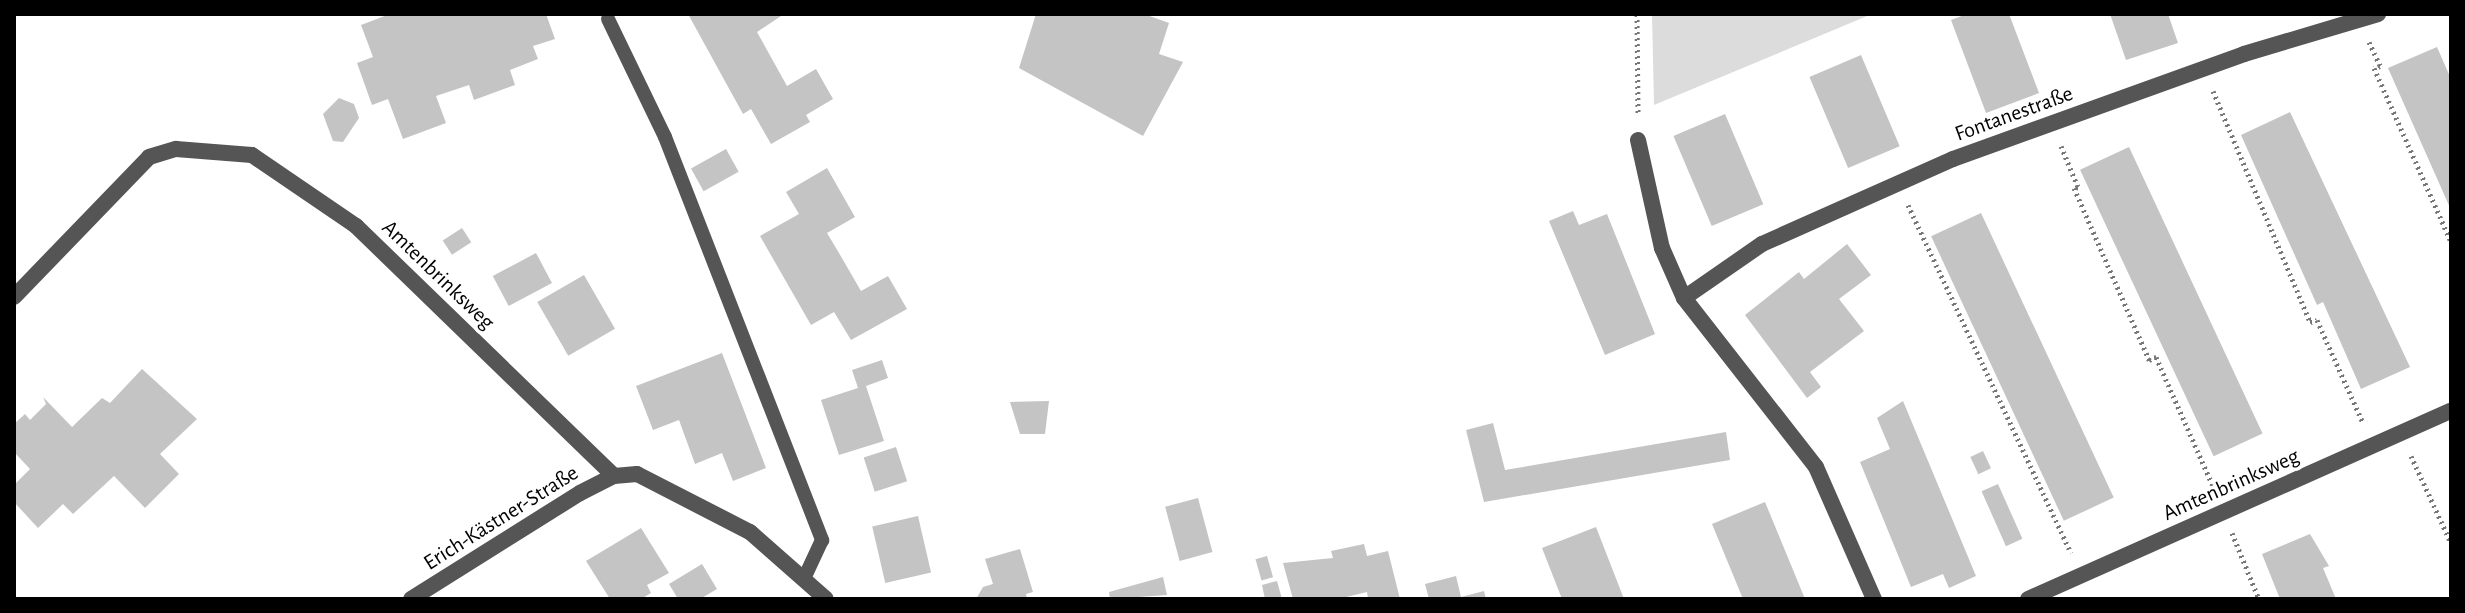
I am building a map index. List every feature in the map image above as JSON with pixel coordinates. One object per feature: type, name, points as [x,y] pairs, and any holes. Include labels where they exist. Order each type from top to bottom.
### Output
[{"type":"street","name":"Fontanestraße","points":[[1684,298],[1762,244],[1898,182],[2204,68],[2378,14]]},
{"type":"street","points":[[1638,140],[1662,248],[1684,298],[1816,467],[1874,599]]},
{"type":"street","name":"Amtenbrinksweg","points":[[14,297],[149,157],[176,149],[252,155],[356,226],[614,476]]},
{"type":"street","name":"Amtenbrinksweg","points":[[2028,599],[2451,411]]},
{"type":"street","points":[[614,476],[637,474],[657,481],[750,532],[805,576],[826,599]]},
{"type":"street","name":"Erich-Kästner-Straße","points":[[411,599],[614,476]]},
{"type":"lane","points":[[608,19],[665,137],[822,540],[805,576]]},
{"type":"path","points":[[1637,14],[1638,140]]},
{"type":"path","points":[[2359,20],[2380,66],[2374,68],[2451,242]]},
{"type":"path","points":[[2204,68],[2310,322],[2317,320],[2372,445]]},
{"type":"path","points":[[2052,123],[2078,187],[2074,188],[2149,360],[2156,357],[2259,599]]},
{"type":"path","points":[[1898,182],[2082,576]]},
{"type":"path","points":[[2400,433],[2451,543]]},
{"type":"shaded area","points":[[1652,14],[1872,14],[1654,105]]},
{"type":"building","points":[[390,14],[546,14],[555,39],[533,46],[538,59],[510,70],[515,85],[474,100],[469,85],[436,96],[446,123],[403,139],[388,99],[372,105],[357,63],[373,57],[361,25]]},
{"type":"building","points":[[688,14],[784,14],[757,32],[787,86],[816,69],[833,99],[806,115],[810,122],[771,144],[751,109],[743,114]]},
{"type":"building","points":[[1036,14],[1144,14],[1169,23],[1159,54],[1183,62],[1143,136],[1019,68]]},
{"type":"building","points":[[1967,14],[2009,14],[2039,93],[1986,113],[1951,20]]},
{"type":"building","points":[[2110,14],[2168,14],[2178,43],[2126,60]]},
{"type":"building","points":[[2437,47],[2451,79],[2451,210],[2388,68]]},
{"type":"building","points":[[1861,55],[1900,146],[1848,168],[1809,77]]},
{"type":"building","points":[[339,98],[354,104],[359,118],[343,142],[333,141],[323,114]]},
{"type":"building","points":[[2290,112],[2410,367],[2361,389],[2323,302],[2317,305],[2241,135]]},
{"type":"building","points":[[1725,114],[1763,204],[1712,226],[1673,136]]},
{"type":"building","points":[[2129,147],[2263,433],[2214,456],[2080,170]]},
{"type":"building","points":[[726,149],[739,172],[704,191],[691,168]]},
{"type":"building","points":[[827,168],[855,217],[827,233],[861,291],[888,276],[907,309],[851,340],[834,312],[811,325],[760,236],[799,214],[786,192]]},
{"type":"building","points":[[1573,211],[1579,225],[1607,214],[1655,334],[1605,355],[1549,221]]},
{"type":"building","points":[[1981,213],[2114,498],[2064,521],[1931,236]]},
{"type":"building","points":[[462,228],[471,242],[452,255],[443,241]]},
{"type":"building","points":[[1847,244],[1871,275],[1839,299],[1864,331],[1810,372],[1821,387],[1807,398],[1745,315],[1799,272],[1804,279]]},
{"type":"building","points":[[536,253],[552,283],[509,306],[493,276]]},
{"type":"building","points":[[584,275],[615,329],[568,356],[537,302]]},
{"type":"building","points":[[722,353],[766,468],[733,481],[722,453],[695,464],[679,420],[653,430],[636,386]]},
{"type":"building","points":[[882,360],[888,378],[866,386],[884,441],[839,455],[821,400],[858,388],[852,370]]},
{"type":"building","points":[[142,369],[197,419],[160,454],[179,474],[145,508],[114,476],[73,514],[63,504],[38,528],[14,502],[14,485],[30,469],[14,452],[14,424],[25,414],[30,420],[46,404],[43,397],[72,427],[102,398],[110,403]]},
{"type":"building","points":[[1049,401],[1045,434],[1020,434],[1010,402]]},
{"type":"building","points":[[1903,401],[1976,576],[1949,588],[1943,574],[1911,587],[1860,462],[1890,449],[1877,418]]},
{"type":"building","points":[[1493,423],[1505,470],[1726,432],[1730,460],[1484,502],[1466,430]]},
{"type":"building","points":[[896,447],[907,481],[875,492],[864,458]]},
{"type":"building","points":[[1983,451],[1991,468],[1978,474],[1970,457]]},
{"type":"building","points":[[1998,484],[2022,539],[2006,546],[1982,491]]},
{"type":"building","points":[[1198,498],[1212,552],[1180,561],[1165,507]]},
{"type":"building","points":[[1765,502],[1805,599],[1743,599],[1712,524]]},
{"type":"building","points":[[918,516],[931,573],[885,583],[872,527]]},
{"type":"building","points":[[1596,527],[1624,599],[1562,599],[1542,548]]},
{"type":"building","points":[[641,528],[669,573],[647,585],[651,593],[641,599],[610,599],[586,561]]},
{"type":"building","points":[[2310,534],[2329,566],[2323,568],[2336,599],[2280,599],[2262,554]]},
{"type":"building","points":[[1364,544],[1367,556],[1388,551],[1400,599],[1368,599],[1367,592],[1338,599],[1293,599],[1283,563],[1333,558],[1331,551]]},
{"type":"building","points":[[1020,549],[1033,592],[1026,594],[1027,599],[976,599],[983,587],[993,584],[985,559]]},
{"type":"building","points":[[1267,556],[1273,577],[1262,580],[1255,559]]},
{"type":"building","points":[[702,564],[717,589],[700,599],[678,599],[669,584]]},
{"type":"building","points":[[1456,576],[1461,597],[1484,591],[1486,599],[1429,599],[1425,584]]},
{"type":"building","points":[[1163,577],[1167,595],[1110,599],[1109,592]]},
{"type":"building","points":[[1277,581],[1282,599],[1265,599],[1262,585]]}]
